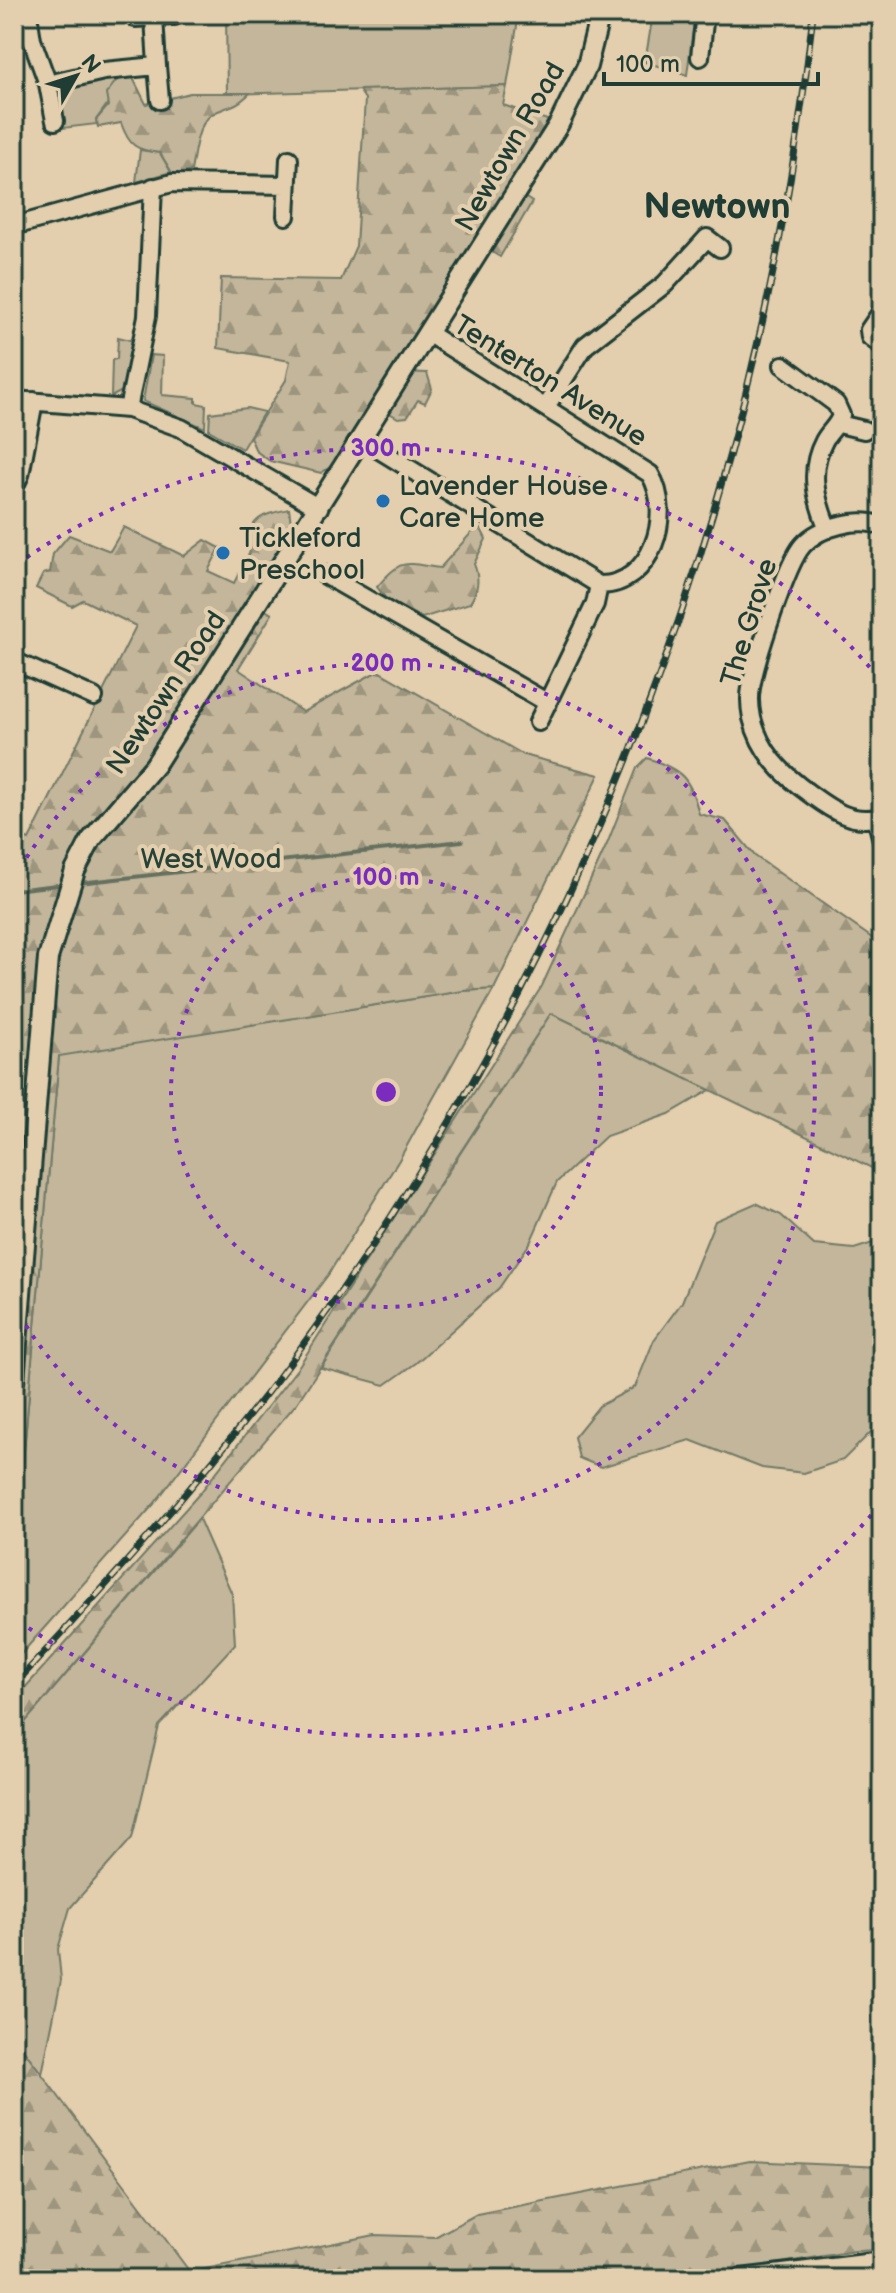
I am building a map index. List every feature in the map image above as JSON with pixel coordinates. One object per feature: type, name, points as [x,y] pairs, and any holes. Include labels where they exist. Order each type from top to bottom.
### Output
[{"type":"street","points":[[28,14],[32,40],[48,84],[55,121]]},
{"type":"street","name":"Newtown Road","points":[[14,1381],[48,958],[75,871],[91,840],[155,765],[363,440],[563,118],[587,66],[600,14]]},
{"type":"street","points":[[700,57],[705,14]]},
{"type":"street","points":[[135,18],[174,16]]},
{"type":"street","points":[[154,17],[160,100]]},
{"type":"street","points":[[48,84],[104,71],[157,66]]},
{"type":"street","points":[[286,216],[289,159]]},
{"type":"street","points":[[14,226],[153,187],[190,182],[287,185]]},
{"type":"street","points":[[128,409],[147,316],[153,187]]},
{"type":"street","points":[[546,407],[569,368],[597,334],[665,284],[707,238],[720,248]]},
{"type":"street","points":[[882,311],[869,330],[870,337],[882,346]]},
{"type":"street","name":"Tenterton Avenue","points":[[429,334],[650,474],[659,489],[662,505],[646,563],[625,581],[599,585]]},
{"type":"street","points":[[783,365],[836,404],[841,415],[839,424],[824,440],[816,468],[817,501],[828,529]]},
{"type":"street","points":[[14,400],[128,409],[181,428],[319,508]]},
{"type":"street","points":[[14,488],[20,475],[34,401]]},
{"type":"street","points":[[839,424],[864,430]]},
{"type":"street","points":[[363,440],[599,585],[595,604],[538,722]]},
{"type":"street","name":"The Grove","points":[[882,526],[865,521],[828,529],[815,534],[795,555],[754,673],[750,695],[753,721],[766,751],[790,779],[848,818],[879,817],[882,840]]},
{"type":"street","points":[[325,575],[548,703]]},
{"type":"street","points":[[16,667],[94,697]]},
{"type":"street","points":[[740,2279],[882,2262]]},
{"type":"green space","points":[[226,14],[519,14],[507,86],[227,94]]},
{"type":"green space","points":[[653,14],[695,14],[687,75],[645,62]]},
{"type":"green space","points":[[131,74],[146,104],[190,93],[250,93],[205,121],[198,137],[191,171],[174,176],[160,153],[139,148],[131,142],[121,123],[98,127],[96,120],[108,106],[106,94],[116,81]]},
{"type":"green space","points":[[128,75],[96,120],[97,124],[63,128],[59,89]]},
{"type":"green space","points":[[507,86],[503,105],[559,124],[517,192],[532,202],[500,257],[483,247],[401,372],[427,373],[432,389],[425,403],[418,400],[407,417],[398,418],[379,407],[333,465],[321,473],[270,461],[256,451],[250,437],[286,380],[290,361],[218,348],[221,278],[341,280],[356,246],[365,99],[359,90]]},
{"type":"green space","points":[[140,150],[160,153],[171,172],[136,182]]},
{"type":"green space","points":[[118,337],[134,341],[124,390],[111,397],[112,360],[117,359]]},
{"type":"green space","points":[[151,355],[163,356],[162,395],[196,398],[196,403],[206,405],[205,428],[143,401]]},
{"type":"green space","points":[[247,408],[264,412],[242,449],[209,430],[210,413]]},
{"type":"green space","name":"West Wood","points":[[289,509],[292,530],[257,605],[272,614],[238,669],[303,712],[378,671],[524,755],[599,775],[494,989],[463,991],[59,1056],[19,1507],[14,1523],[14,834],[29,840],[136,626],[83,600],[72,606],[36,588],[43,574],[50,572],[53,554],[69,535],[110,551],[124,527],[184,556],[205,540],[220,548],[208,571],[234,583],[250,552],[244,545],[255,522],[265,515]]},
{"type":"green space","points":[[481,529],[486,539],[474,564],[477,584],[470,603],[422,618],[387,600],[377,587],[392,571],[404,564],[440,568],[472,532]]},
{"type":"green space","points":[[647,758],[683,777],[699,814],[725,820],[755,856],[882,945],[882,1173],[551,1013],[297,1403],[14,1735],[14,1700],[200,1493],[297,1369],[542,986],[607,844],[637,768]]},
{"type":"green space","points":[[494,989],[399,1160],[328,1275],[154,1504],[14,1662],[14,1523],[19,1507],[59,1055],[463,991]]},
{"type":"green space","points":[[551,1013],[710,1090],[669,1114],[606,1136],[557,1182],[530,1243],[499,1288],[416,1363],[385,1385],[321,1368]]},
{"type":"green space","points":[[756,1203],[781,1215],[814,1245],[854,1249],[882,1240],[882,1421],[843,1460],[804,1473],[762,1468],[690,1440],[601,1467],[579,1458],[574,1437],[599,1406],[635,1387],[654,1340],[682,1302],[715,1221]]},
{"type":"green space","points":[[199,1519],[232,1594],[235,1644],[159,1726],[132,1838],[70,1908],[58,1949],[61,1980],[42,2074],[14,2037],[14,1735]]},
{"type":"green space","points":[[14,2037],[190,2272],[375,2235],[435,2237],[477,2214],[750,2161],[882,2167],[882,2250],[855,2251],[683,2279],[14,2279]]},
{"type":"waterway","points":[[79,883],[462,841]]},
{"type":"waterway","points":[[14,890],[66,884]]},
{"type":"railway","points":[[14,1685],[157,1527],[291,1361],[395,1211],[488,1054],[570,891],[642,722],[702,550],[750,374],[788,195],[813,14]]},
{"type":"place","name":"Lavender House Care Home","points":[[383,501]]},
{"type":"place","name":"Tickleford Preschool","points":[[223,553]]},
{"type":"district","name":"Newtown","points":[[717,205]]}]
